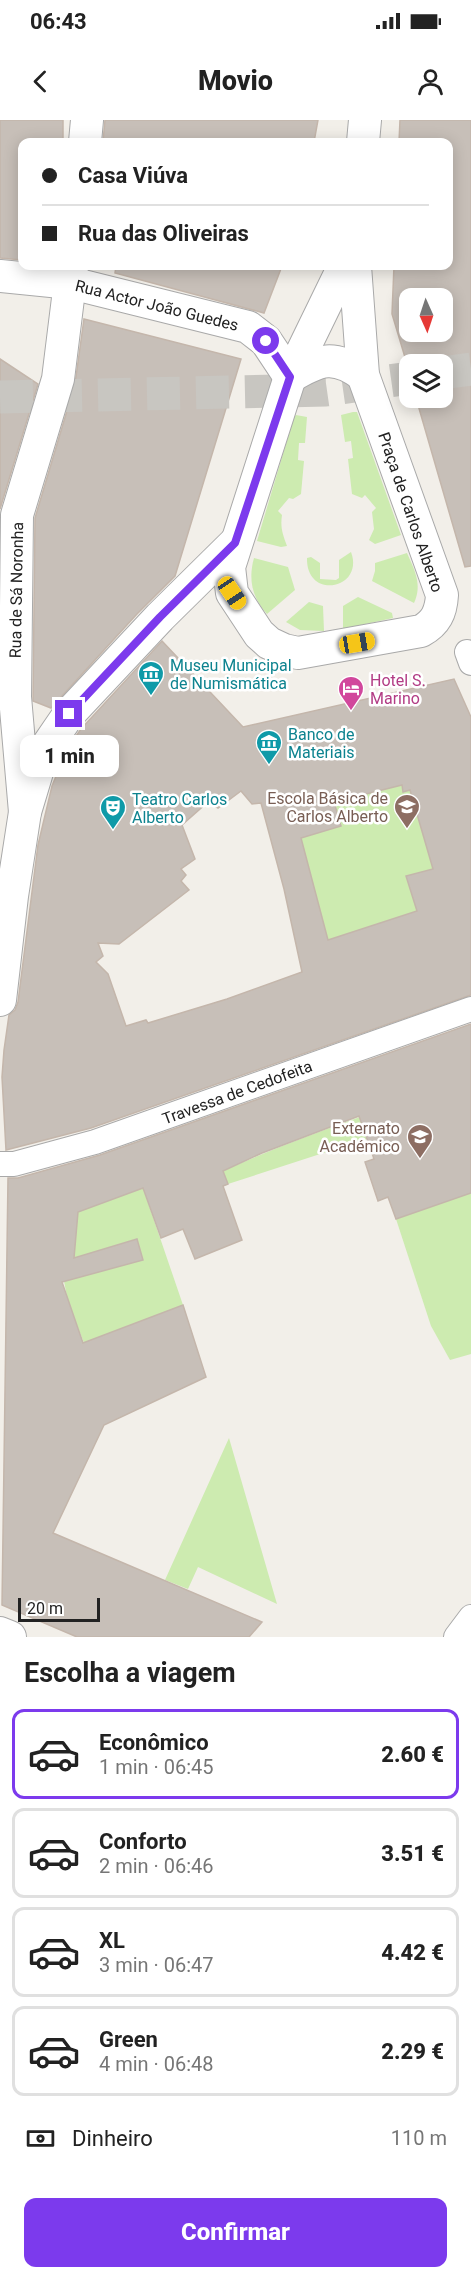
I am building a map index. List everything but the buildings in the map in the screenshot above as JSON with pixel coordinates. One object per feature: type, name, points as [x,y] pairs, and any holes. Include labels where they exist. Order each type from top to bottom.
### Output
[{"type":"street","points":[[85,138],[87,120]]},
{"type":"street","points":[[363,138],[365,120]]},
{"type":"street","name":"Praça de Carlos Alberto","points":[[342,270],[290,377],[229,567],[232,593],[259,634],[269,643],[298,653],[421,631],[434,623],[441,607],[442,595],[363,375],[355,270]]},
{"type":"street","name":"Rua Actor João Guedes","points":[[0,276],[72,274],[248,327],[266,341],[290,377]]},
{"type":"street","name":"Rua de Sá Noronha","points":[[26,812],[15,697],[16,515],[58,379],[72,274]]},
{"type":"street","points":[[290,377],[321,361],[343,363],[363,375]]},
{"type":"street","points":[[0,1000],[12,896],[26,812],[43,752],[69,714],[160,617],[235,543]]},
{"type":"street","name":"Travessa de Cedofeita","points":[[0,1164],[14,1164],[95,1142],[471,1009]]},
{"type":"street","points":[[456,1637],[471,1617]]},
{"type":"street","points":[[0,1633],[10,1637]]},
{"type":"green space","points":[[357,412],[401,535],[375,544],[369,540],[374,529],[372,512],[376,508],[365,495],[362,498],[352,494],[348,459],[353,458],[351,441],[345,442],[341,415]]},
{"type":"green space","points":[[296,415],[307,417],[305,443],[299,443],[298,460],[304,461],[301,494],[293,499],[289,498],[278,511],[282,515],[283,535],[287,546],[281,547],[257,541]]},
{"type":"green space","points":[[351,552],[353,565],[350,575],[343,581],[334,585],[324,585],[315,580],[309,572],[307,558],[311,557],[320,563],[320,579],[336,580],[339,578],[339,560]]},
{"type":"green space","points":[[407,553],[418,583],[414,603],[372,581],[375,563]]},
{"type":"green space","points":[[254,558],[288,567],[295,590],[267,614],[253,588],[251,573]]},
{"type":"green space","points":[[358,597],[392,613],[393,618],[343,629],[343,606]]},
{"type":"green space","points":[[309,602],[323,606],[324,631],[300,630],[286,622]]},
{"type":"green space","points":[[402,785],[404,792],[410,790],[433,869],[406,876],[417,911],[328,940],[296,821],[321,832],[341,826],[333,797],[362,795]]},
{"type":"green space","points":[[463,1081],[471,1105],[228,1184],[223,1171],[252,1158]]},
{"type":"green space","points":[[143,1188],[183,1305],[84,1343],[68,1302],[64,1281],[142,1260],[136,1239],[72,1259],[76,1212]]},
{"type":"green space","points":[[471,1193],[471,1354],[450,1360],[431,1326],[396,1219]]},
{"type":"green space","points":[[229,1438],[277,1604],[198,1567],[188,1589],[165,1580]]},
{"type":"tunnel","points":[[453,371],[471,369]]},
{"type":"tunnel","points":[[0,397],[326,390],[399,380]]},
{"type":"place","name":"Museu Municipal de Numismática","points":[[151,697]]},
{"type":"place","name":"Hotel S. Marino","points":[[351,712]]},
{"type":"place","name":"Banco de Materiais","points":[[269,766]]},
{"type":"place","name":"Escola Básica de Carlos Alberto","points":[[407,830]]},
{"type":"place","name":"Teatro Carlos Alberto","points":[[113,831]]},
{"type":"place","name":"Externato Académico","points":[[420,1160]]},
{"type":"route","points":[[69,714],[160,617],[235,543],[290,377],[266,341]]}]
